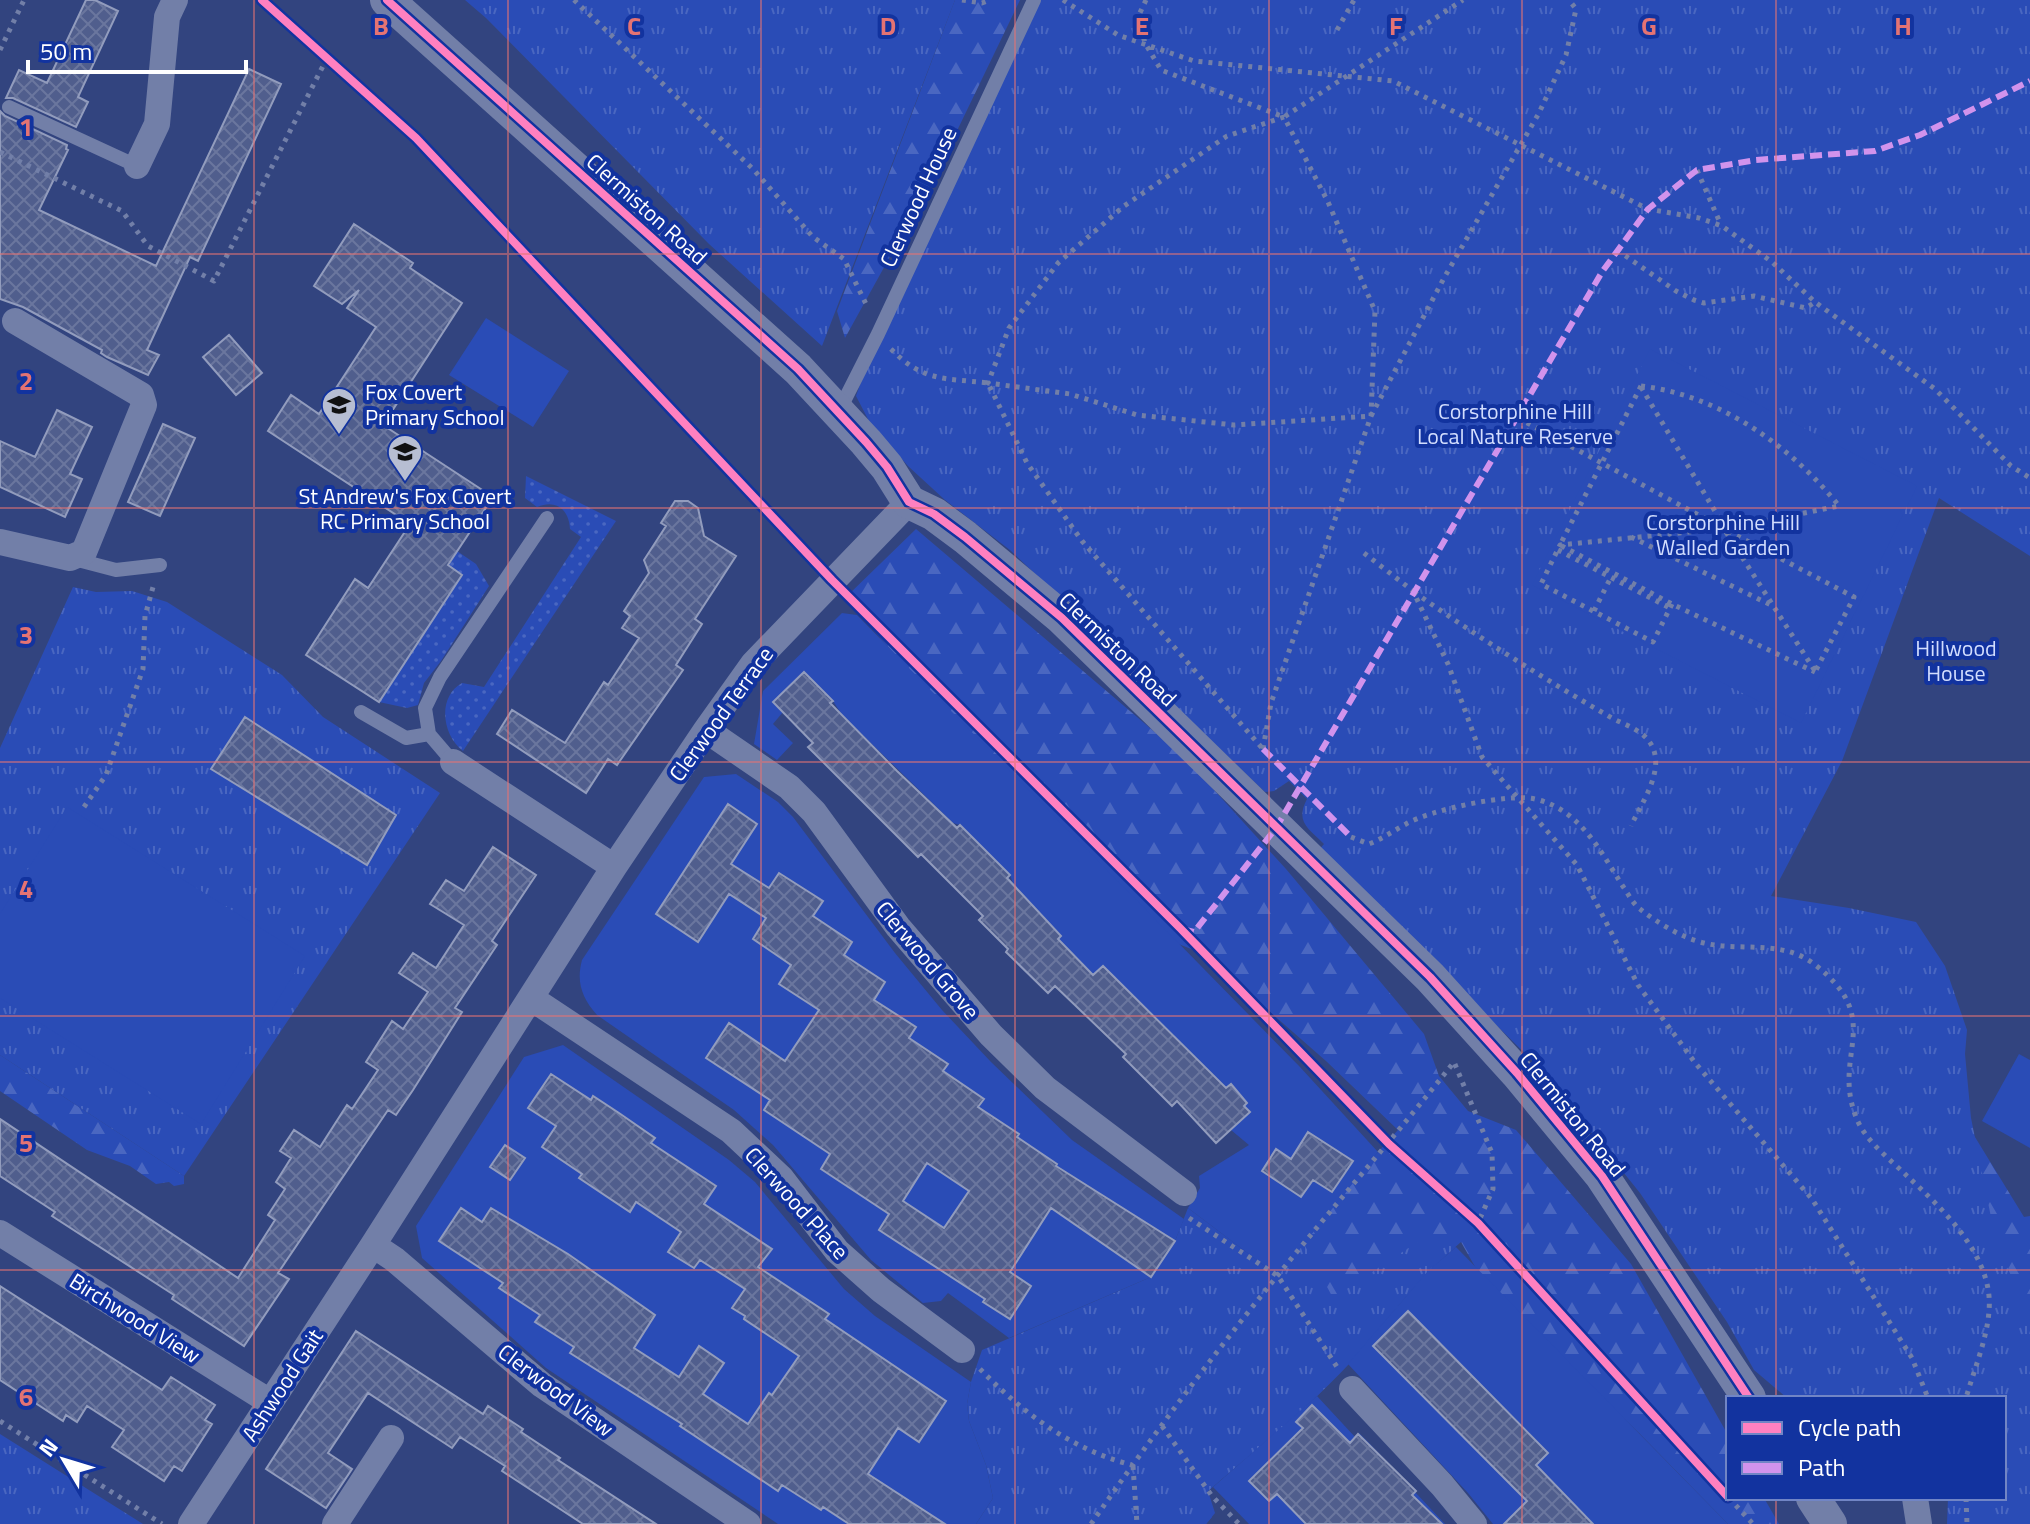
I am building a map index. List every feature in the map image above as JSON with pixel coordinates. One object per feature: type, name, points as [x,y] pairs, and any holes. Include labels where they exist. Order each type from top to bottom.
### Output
[{"type":"street","points":[[137,166],[157,124],[167,17],[175,0]]},
{"type":"street","name":"Clermiston Road","points":[[387,0],[786,359],[838,411],[887,467],[909,502],[934,514],[965,537],[1062,618],[1430,977],[1517,1073],[1602,1176],[1748,1396]]},
{"type":"street","points":[[0,542],[70,558],[84,552],[144,405],[141,395],[15,321]]},
{"type":"street","name":"Clerwood Terrace","points":[[373,1245],[614,867],[753,664],[909,502]]},
{"type":"street","name":"Clerwood Grove","points":[[706,730],[789,787],[814,812],[898,927],[991,1035],[1034,1078],[1101,1133],[1174,1178]]},
{"type":"street","points":[[453,762],[614,867]]},
{"type":"street","name":"Clerwood Place","points":[[531,998],[731,1131],[781,1178],[837,1251],[881,1290],[945,1324],[962,1350]]},
{"type":"street","name":"Birchwood View","points":[[0,1233],[270,1402]]},
{"type":"street","name":"Ashwood Gait","points":[[196,1523],[270,1402],[373,1245]]},
{"type":"street","name":"Clerwood View","points":[[373,1245],[394,1259],[542,1385],[748,1524]]},
{"type":"street","points":[[1352,1389],[1442,1485],[1474,1524]]},
{"type":"street","points":[[335,1524],[391,1438]]},
{"type":"street","points":[[1814,1500],[1830,1524]]},
{"type":"street","points":[[1915,1500],[1919,1524]]},
{"type":"lane","name":"Clerwood House","points":[[838,411],[878,334],[1034,0]]},
{"type":"lane","points":[[9,107],[137,166]]},
{"type":"lane","points":[[453,762],[429,734],[425,708],[440,677],[547,518]]},
{"type":"lane","points":[[70,558],[116,570],[160,565]]},
{"type":"lane","points":[[361,712],[406,738],[429,734]]},
{"type":"path","points":[[0,50],[24,0]]},
{"type":"path","points":[[262,0],[416,138],[832,580],[1180,928],[1389,1144],[1478,1223],[1726,1494]]},
{"type":"path","points":[[574,0],[753,169],[813,237],[844,259],[859,286],[878,334],[904,362],[926,376],[1070,394],[1137,415],[1234,425],[1371,416]]},
{"type":"path","points":[[962,0],[982,3],[990,0]]},
{"type":"path","points":[[1063,0],[1118,35],[1194,61],[1393,81],[1648,209],[1699,218],[1722,226],[1772,262],[1815,302],[1935,389],[2011,466],[2030,478]]},
{"type":"path","points":[[1146,0],[1138,17],[1145,43],[1161,70],[1284,117],[1328,202],[1375,311],[1371,416]]},
{"type":"path","points":[[1337,30],[1354,0]]},
{"type":"path","points":[[1463,0],[1284,117],[1227,136],[1124,206],[1058,263],[1009,328],[988,383],[1027,463],[1082,541],[1263,749],[1271,703],[1371,416],[1444,278],[1539,113],[1566,55],[1576,9],[1569,0]]},
{"type":"path","points":[[0,152],[122,211],[148,246],[214,281],[327,58]]},
{"type":"path","points":[[1697,170],[1722,226]]},
{"type":"path","points":[[1617,250],[1676,291],[1704,303],[1754,296],[1806,308],[1815,302]]},
{"type":"path","points":[[1641,386],[1541,584],[1653,642],[1671,606]]},
{"type":"path","points":[[1559,548],[1724,528],[1839,506],[1817,478],[1788,452],[1719,409],[1671,390],[1641,386]]},
{"type":"path","points":[[1641,386],[1724,528],[1815,672]]},
{"type":"path","points":[[1518,418],[1854,597],[1815,672]]},
{"type":"path","points":[[1630,537],[1775,607]]},
{"type":"path","points":[[1559,548],[1611,577],[1815,672]]},
{"type":"path","points":[[1559,548],[1671,606]]},
{"type":"path","points":[[1364,553],[1476,636],[1613,719],[1641,732],[1655,752],[1656,763],[1631,826]]},
{"type":"path","points":[[84,807],[106,775],[143,669],[145,616],[160,565]]},
{"type":"path","points":[[1594,611],[1611,577]]},
{"type":"path","points":[[1413,591],[1448,664],[1482,757],[1577,865],[1638,985],[1696,1064],[1812,1199],[1912,1358],[1927,1396]]},
{"type":"path","points":[[1351,837],[1369,844],[1407,823],[1439,811],[1516,796],[1538,799],[1571,817],[1595,841],[1637,907],[1666,927],[1703,943],[1780,948],[1811,962],[1833,979],[1852,1006],[1855,1037],[1848,1081],[1857,1119],[1879,1149],[1955,1222],[1982,1265],[1990,1309],[1967,1396]]},
{"type":"path","points":[[1091,1524],[1132,1465],[1278,1276],[1454,1062],[1492,1153],[1493,1189],[1478,1223]]},
{"type":"path","points":[[1174,1178],[1177,1210],[1278,1276],[1352,1389]]},
{"type":"path","points":[[962,1350],[1000,1390],[1061,1436],[1105,1458],[1132,1465]]},
{"type":"path","points":[[0,1421],[162,1524]]},
{"type":"path","points":[[1162,1426],[1212,1496],[1239,1524]]},
{"type":"path","points":[[1132,1465],[1137,1524]]},
{"type":"path","points":[[1732,1500],[1753,1524]]},
{"type":"path","points":[[1966,1500],[1967,1524]]},
{"type":"green space","points":[[465,0],[955,0],[822,346],[709,244]]},
{"type":"green space","points":[[955,0],[1020,0],[940,166],[845,338],[837,311]]},
{"type":"green space","name":"Corstorphine Hill Local Nature Reserve","points":[[1034,0],[2030,0],[2030,556],[1939,498],[1842,761],[1771,896],[1916,922],[1945,966],[1967,1030],[1965,1054],[1971,1118],[1995,1237],[2030,1322],[2030,1524],[1947,1524],[1948,1500],[2006,1500],[2006,1396],[1785,1396],[1754,1370],[1727,1322],[1640,1193],[1538,1066],[1318,851],[1324,844],[1308,829],[1303,819],[1307,799],[1289,781],[1274,791],[1265,792],[1010,550],[945,500],[908,466],[870,423],[856,396],[878,334]]},
{"type":"green space","points":[[486,318],[569,371],[533,427],[449,375]]},
{"type":"green space","name":"Corstorphine Hill Walled Garden","points":[[1650,349],[1917,486],[1801,723],[1532,585]]},
{"type":"green space","points":[[526,476],[616,521],[463,751],[450,736],[447,726],[445,716],[449,697],[462,683],[484,687],[581,537],[570,529],[567,516],[556,505],[537,507],[525,498]]},
{"type":"green space","points":[[916,529],[1184,757],[1286,869],[1424,1034],[1439,1076],[1468,1111],[1516,1130],[1631,1264],[1726,1431],[1726,1500],[1765,1500],[1779,1524],[1728,1524],[1639,1433],[1486,1286],[1461,1242],[1428,1271],[1317,1396],[1208,1491],[1212,1517],[1206,1524],[1091,1524],[1132,1465],[1338,1196],[1398,1130],[1326,1061],[1204,954],[1135,927],[845,598]]},
{"type":"green space","points":[[457,551],[476,564],[489,586],[424,683],[418,705],[407,708],[379,702],[462,575],[448,565]]},
{"type":"green space","points":[[73,587],[96,592],[132,591],[167,602],[282,675],[323,717],[440,793],[184,1176],[0,1055],[0,748]]},
{"type":"green space","points":[[842,613],[857,615],[1300,1067],[1378,1152],[1278,1276],[1188,1208],[1200,1188],[1199,1176],[1249,1145],[1231,1130],[1250,1112],[1244,1105],[1103,966],[1094,975],[1057,940],[1035,908],[1014,886],[1010,875],[842,715],[833,701],[804,672],[773,702],[783,712],[773,724],[793,743],[777,760],[754,744],[763,691]]},
{"type":"green space","points":[[736,774],[778,802],[793,817],[895,953],[942,1010],[991,1062],[1072,1140],[1184,1219],[1175,1241],[1151,1277],[1009,1338],[948,1293],[941,1301],[923,1303],[871,1260],[773,1145],[734,1110],[597,1015],[582,989],[582,960],[704,777]]},
{"type":"green space","points":[[67,807],[305,956],[201,1124],[0,998],[0,914]]},
{"type":"green space","points":[[563,1045],[729,1160],[755,1182],[844,1289],[875,1316],[971,1382],[967,1404],[969,1421],[986,1465],[993,1498],[976,1524],[778,1524],[546,1368],[422,1258],[416,1226],[524,1057]]},
{"type":"green space","points":[[2019,1054],[2030,1060],[2030,1148],[1982,1121]]},
{"type":"green space","points":[[0,1055],[184,1176],[184,1184],[156,1184],[130,1166],[87,1150],[0,1091]]},
{"type":"green space","points":[[1967,1124],[2024,1217],[2030,1216],[2030,1324],[1989,1236]]},
{"type":"green space","points":[[1188,1208],[1277,1275],[1304,1244],[1333,1298],[1419,1241],[1456,1247],[1414,1288],[1333,1381],[1208,1491],[1215,1513],[1206,1524],[976,1524],[993,1498],[986,1465],[969,1421],[967,1404],[982,1350],[1151,1277],[1175,1241]]},
{"type":"green space","points":[[1456,1247],[1728,1524],[1493,1524],[1348,1364],[1428,1271]]},
{"type":"green space","points":[[1317,1396],[1355,1437],[1359,1433],[1369,1443],[1445,1524],[1249,1524],[1213,1487]]},
{"type":"green space","points":[[0,1434],[143,1524],[0,1524]]},
{"type":"building","points":[[86,0],[95,0],[118,11],[78,97],[88,102],[76,127],[13,98],[6,98],[19,70],[47,83]]},
{"type":"building","points":[[249,69],[281,84],[198,261],[190,257],[147,350],[159,355],[148,375],[107,357],[101,353],[102,350],[23,307],[0,299],[0,111],[67,145],[68,150],[39,210],[156,266]]},
{"type":"building","points":[[354,224],[413,263],[410,268],[462,303],[383,425],[493,497],[448,565],[462,575],[379,702],[306,655],[355,579],[368,588],[410,524],[268,431],[291,395],[319,414],[376,327],[347,308],[359,290],[342,304],[314,286]]},
{"type":"building","points":[[229,335],[262,373],[236,395],[203,357]]},
{"type":"building","points":[[57,410],[92,427],[70,474],[82,479],[65,517],[0,487],[0,441],[35,457]]},
{"type":"building","points":[[163,424],[195,438],[160,516],[128,502]]},
{"type":"building","points":[[675,501],[688,501],[698,508],[704,536],[736,556],[695,619],[702,624],[676,665],[683,670],[617,765],[608,759],[586,793],[497,734],[512,710],[565,743],[604,682],[608,685],[639,638],[622,628],[630,616],[624,611],[649,573],[644,560],[666,526],[661,523]]},
{"type":"building","points":[[804,672],[897,771],[957,828],[960,825],[1010,875],[1007,878],[1093,975],[1103,966],[1226,1088],[1231,1084],[1247,1103],[1244,1106],[1250,1112],[1216,1143],[1177,1101],[1172,1106],[1123,1057],[1126,1054],[1055,986],[1048,993],[1006,952],[1008,949],[979,920],[983,916],[921,854],[918,857],[808,747],[813,743],[773,702]]},
{"type":"building","points":[[245,717],[396,815],[367,865],[211,769]]},
{"type":"building","points":[[728,804],[757,824],[731,864],[769,888],[779,873],[823,901],[813,916],[852,942],[844,955],[885,982],[874,1000],[916,1027],[909,1038],[948,1064],[943,1071],[984,1099],[978,1107],[1019,1134],[1017,1137],[1056,1166],[1175,1241],[1151,1277],[1051,1208],[1010,1272],[1031,1286],[1010,1319],[983,1302],[985,1299],[879,1230],[889,1214],[821,1169],[830,1154],[764,1110],[770,1100],[706,1058],[729,1023],[785,1061],[819,1010],[779,984],[791,965],[753,939],[766,918],[729,894],[698,942],[656,914]],"holes":[[[927,1163],[969,1191],[944,1228],[903,1201]]]},
{"type":"building","points":[[493,847],[536,875],[492,941],[497,945],[455,1008],[462,1012],[413,1090],[396,1115],[388,1110],[278,1273],[289,1279],[244,1346],[172,1299],[174,1295],[52,1216],[55,1212],[0,1176],[0,1119],[238,1278],[275,1220],[268,1215],[285,1189],[276,1182],[291,1158],[280,1151],[294,1130],[320,1147],[347,1105],[352,1109],[378,1070],[366,1062],[392,1021],[403,1029],[428,992],[399,973],[413,953],[436,968],[464,925],[430,904],[446,880],[464,891]]},
{"type":"building","points":[[551,1074],[591,1100],[593,1096],[619,1113],[655,1138],[651,1143],[716,1186],[704,1204],[772,1249],[758,1267],[829,1314],[825,1319],[946,1401],[919,1442],[898,1428],[868,1474],[945,1524],[849,1524],[782,1485],[778,1491],[680,1426],[682,1424],[570,1353],[574,1347],[535,1322],[540,1315],[499,1288],[503,1283],[439,1241],[461,1208],[482,1222],[491,1208],[568,1254],[655,1315],[634,1348],[679,1377],[699,1346],[724,1363],[703,1394],[748,1424],[799,1356],[732,1308],[745,1289],[700,1260],[694,1268],[668,1252],[681,1232],[636,1202],[630,1212],[579,1178],[582,1174],[542,1147],[556,1126],[528,1108]]},
{"type":"building","points":[[1308,1132],[1353,1161],[1332,1192],[1313,1180],[1301,1197],[1262,1171],[1276,1149],[1291,1159]]},
{"type":"building","points":[[505,1145],[525,1158],[510,1180],[490,1167]]},
{"type":"building","points":[[0,1286],[162,1390],[171,1377],[215,1405],[205,1420],[212,1424],[182,1471],[174,1466],[164,1481],[112,1447],[124,1430],[87,1406],[77,1422],[66,1415],[63,1421],[0,1380]]},
{"type":"building","points":[[1408,1311],[1548,1453],[1536,1465],[1593,1524],[1504,1524],[1527,1501],[1373,1346]]},
{"type":"building","points":[[356,1331],[483,1414],[488,1406],[523,1429],[521,1432],[560,1458],[558,1460],[656,1524],[583,1524],[502,1471],[505,1466],[460,1437],[452,1448],[368,1393],[328,1453],[352,1469],[326,1508],[266,1469]]},
{"type":"building","points":[[1312,1405],[1350,1443],[1358,1434],[1416,1491],[1412,1495],[1442,1524],[1306,1524],[1277,1494],[1269,1501],[1249,1481],[1303,1428],[1296,1422]]},
{"type":"marked path","points":[[1182,929],[1194,932],[1276,828],[1602,272],[1648,209],[1697,170],[1756,160],[1875,151],[1920,135],[2030,81]]},
{"type":"marked path","points":[[1263,749],[1351,837]]},
{"type":"cycle path","points":[[262,0],[416,138],[832,580],[1180,928],[1389,1144],[1478,1223],[1726,1495]]},
{"type":"cycle path","points":[[387,0],[798,369],[887,467],[909,502],[934,514],[965,537],[1062,618],[1430,977],[1517,1073],[1602,1176],[1748,1396]]},
{"type":"place","name":"Fox Covert Primary School","points":[[339,436]]},
{"type":"place","name":"St Andrew's Fox Covert RC Primary School","points":[[405,483]]},
{"type":"park label","name":"Hillwood House","points":[[1956,660]]}]
